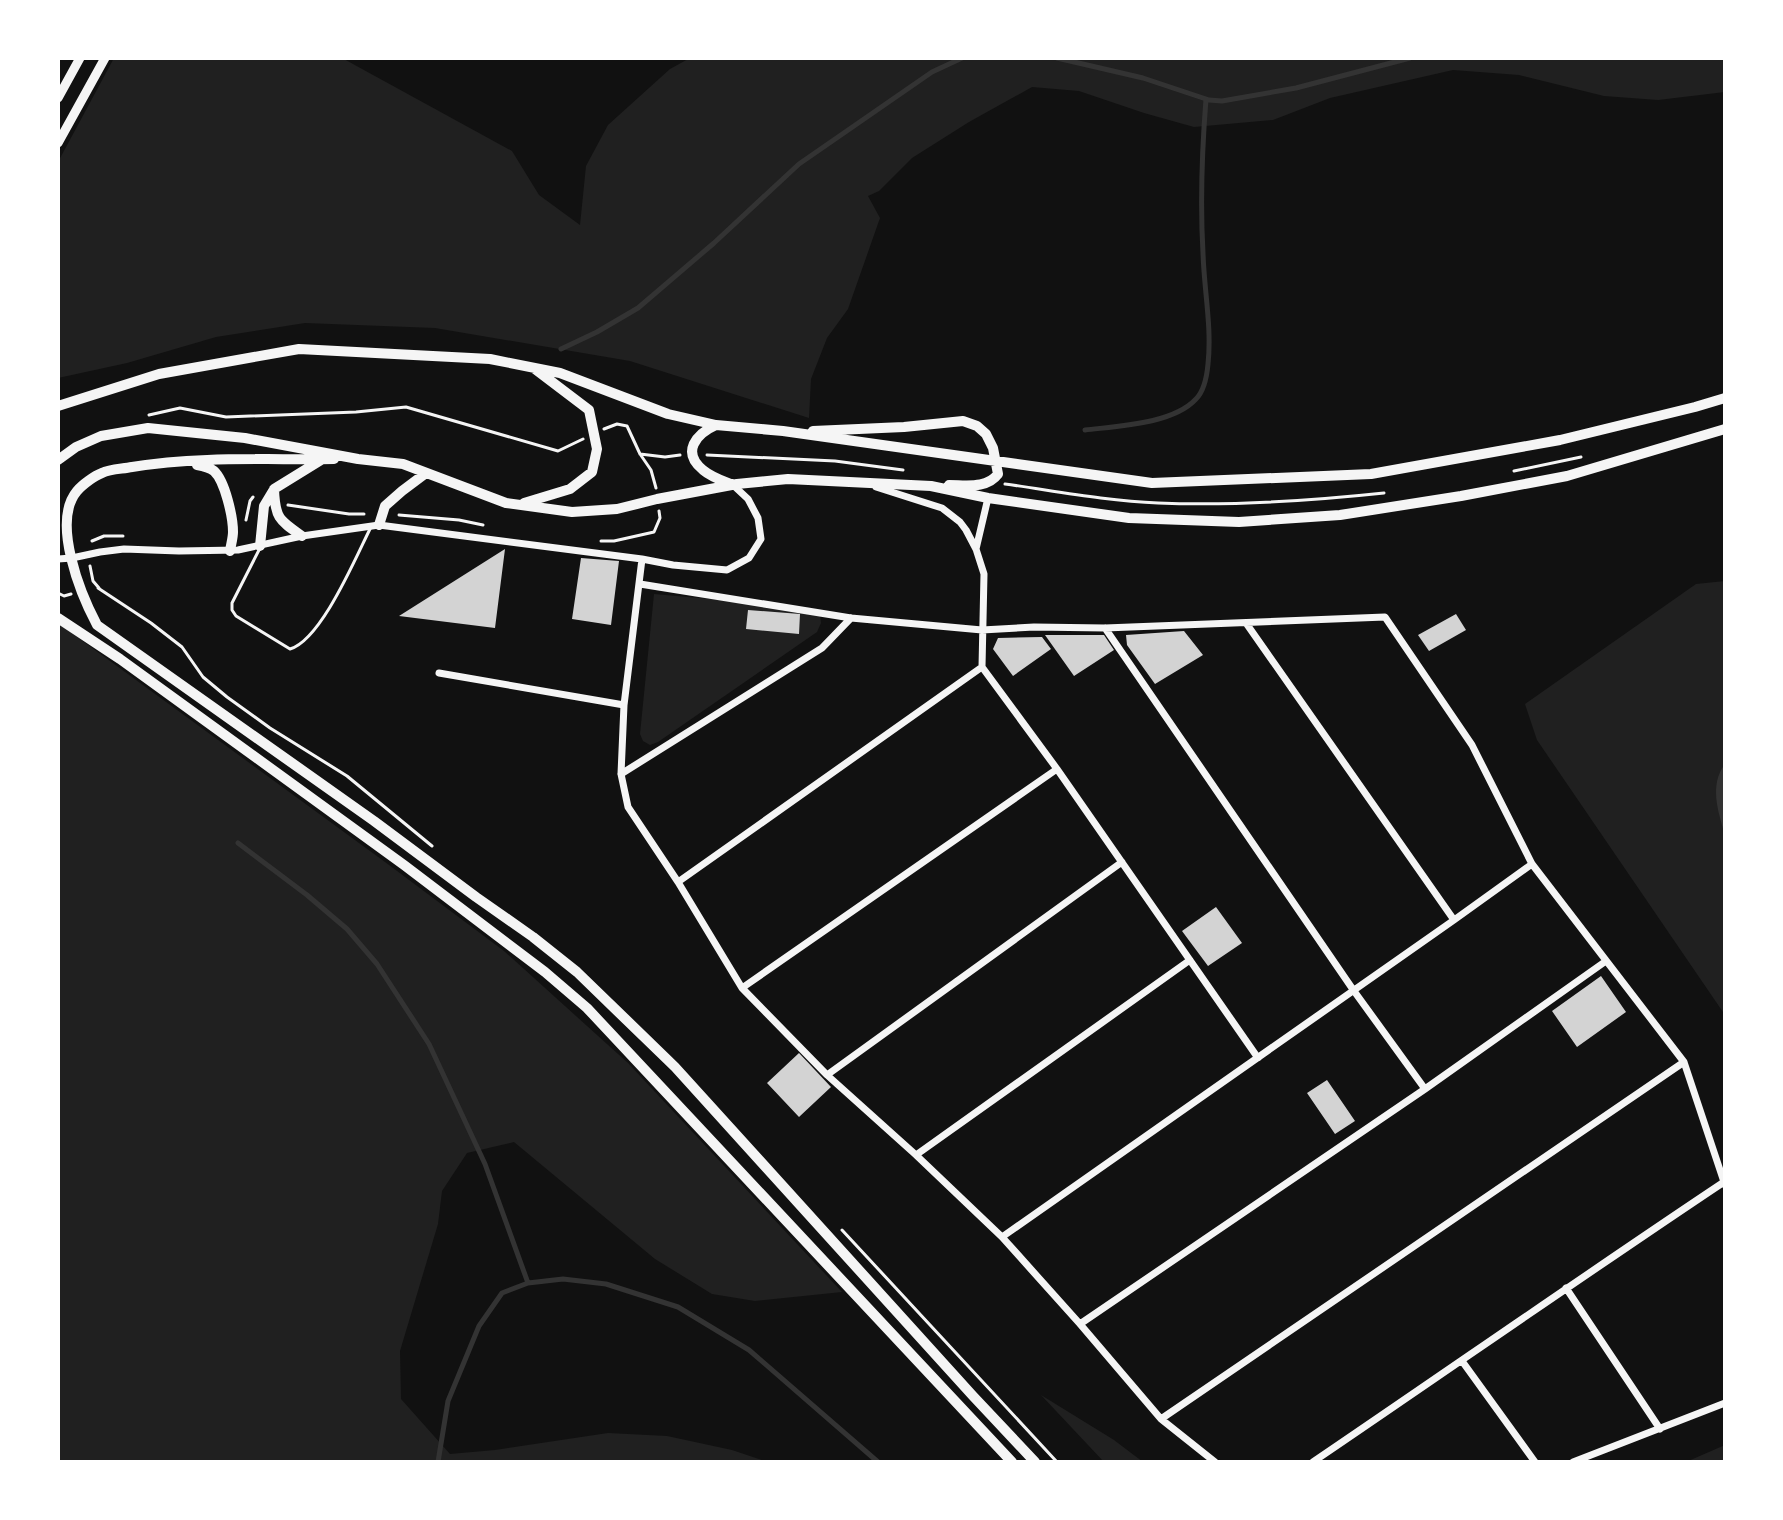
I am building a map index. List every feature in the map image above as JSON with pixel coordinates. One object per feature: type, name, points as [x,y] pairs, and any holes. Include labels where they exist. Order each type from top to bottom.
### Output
[{"type":"main road","points":[[58,406],[159,374],[299,349],[490,359],[560,373],[668,414],[716,425],[783,431],[1152,483],[1371,474],[1560,440],[1725,398]]},
{"type":"main road","points":[[520,505],[570,489],[592,472],[597,449],[589,410],[533,367]]},
{"type":"main road","points":[[58,460],[76,447],[101,436],[148,428],[245,438],[403,464],[506,503],[572,512],[617,509],[733,485],[788,479],[931,486],[980,485],[991,482],[998,474],[993,448],[986,434],[977,426],[963,421],[848,430],[783,431]]},
{"type":"main road","points":[[716,425],[697,436],[692,454],[702,470],[733,485]]},
{"type":"main road","points":[[931,486],[988,498],[1129,518],[1239,522],[1340,515],[1567,476],[1725,429]]},
{"type":"main road","points":[[260,546],[264,506],[274,489],[322,459]]},
{"type":"main road","points":[[358,459],[167,461],[103,472],[77,491],[68,509],[72,558],[81,591],[97,625],[374,821],[577,972],[675,1067],[1035,1462]]},
{"type":"main road","points":[[167,461],[202,466],[218,475],[229,504],[233,529],[230,551]]},
{"type":"main road","points":[[378,522],[385,506],[426,473]]},
{"type":"main road","points":[[274,489],[275,510],[285,524],[302,536]]},
{"type":"main road","points":[[58,618],[120,659],[404,865],[577,999],[1012,1462]]},
{"type":"street","points":[[58,98],[80,58]]},
{"type":"street","points":[[58,143],[105,58]]},
{"type":"street","points":[[859,481],[942,508],[960,522],[976,549],[984,574],[982,667],[1057,769],[1258,1058]]},
{"type":"street","points":[[58,559],[124,549],[230,551],[378,522],[673,565],[727,570],[749,558],[761,539],[758,518],[748,499],[733,485]]},
{"type":"street","points":[[976,549],[988,498]]},
{"type":"street","points":[[642,559],[624,705],[621,774],[628,807],[742,988],[827,1075],[1002,1237],[1161,1419],[1215,1462]]},
{"type":"street","points":[[640,584],[851,618],[982,630],[1385,617],[1472,745],[1532,864],[1684,1062],[1725,1184],[1566,1288],[1313,1462]]},
{"type":"street","points":[[621,774],[822,648],[851,618]]},
{"type":"street","points":[[1246,623],[1454,920]]},
{"type":"street","points":[[1105,628],[1354,991],[1425,1089]]},
{"type":"street","points":[[678,882],[982,667]]},
{"type":"street","points":[[439,673],[624,705]]},
{"type":"street","points":[[742,988],[1057,769]]},
{"type":"street","points":[[827,1075],[1122,862]]},
{"type":"street","points":[[1002,1237],[1532,864]]},
{"type":"street","points":[[916,1155],[1190,960]]},
{"type":"street","points":[[1080,1324],[1425,1089],[1606,961]]},
{"type":"street","points":[[1161,1419],[1684,1062]]},
{"type":"street","points":[[1566,1288],[1660,1429]]},
{"type":"street","points":[[1462,1361],[1535,1462]]},
{"type":"street","points":[[1573,1462],[1725,1403]]},
{"type":"lane","points":[[260,546],[232,603],[232,610],[236,616],[290,649],[299,646],[323,619],[378,522]]},
{"type":"path","points":[[137,417],[180,408],[226,417],[406,407],[558,451],[617,424],[627,426],[651,470],[660,518],[654,532],[601,541]]},
{"type":"path","points":[[640,454],[835,461]]},
{"type":"path","points":[[232,536],[244,535],[250,501],[259,487],[274,489],[290,507],[349,514],[378,522],[408,515],[459,520],[483,526]]},
{"type":"path","points":[[99,588],[93,581],[88,542],[104,536],[129,536]]},
{"type":"shaded area","points":[[114,58],[342,58],[512,151],[539,195],[580,225],[586,166],[608,125],[670,69],[690,58],[1725,58],[1725,92],[1658,100],[1604,96],[1519,75],[1453,70],[1330,98],[1273,120],[1194,127],[1079,91],[1032,87],[912,158],[879,191],[868,196],[880,218],[848,309],[827,338],[811,379],[809,418],[630,361],[435,328],[305,323],[216,337],[127,363],[58,378],[58,162]]},
{"type":"shaded area","points":[[1725,581],[1725,764],[1719,789],[1725,835],[1725,1015],[1537,740],[1525,704],[1696,584]]},
{"type":"shaded area","points":[[654,594],[812,608],[820,614],[821,623],[817,632],[650,745],[643,741],[640,734]]},
{"type":"shaded area","points":[[58,623],[504,951],[628,1063],[842,1292],[755,1301],[712,1294],[655,1259],[514,1142],[467,1153],[442,1191],[438,1224],[400,1351],[401,1399],[450,1454],[608,1433],[667,1436],[732,1450],[768,1462],[58,1462]]},
{"type":"shaded area","points":[[1725,764],[1725,835],[1716,789]]},
{"type":"shaded area","points":[[1041,1395],[1114,1440],[1143,1462],[1104,1462]]},
{"type":"shaded area","points":[[1725,1445],[1725,1462],[1686,1462]]},
{"type":"building","points":[[505,549],[495,628],[399,616]]},
{"type":"building","points":[[581,558],[619,561],[611,625],[572,619]]},
{"type":"building","points":[[748,610],[800,614],[799,634],[746,629]]},
{"type":"building","points":[[1456,614],[1466,630],[1429,651],[1418,635]]},
{"type":"building","points":[[1184,631],[1203,655],[1155,684],[1127,645],[1126,635]]},
{"type":"building","points":[[1045,635],[1104,635],[1114,650],[1074,676]]},
{"type":"building","points":[[1042,637],[1051,649],[1013,676],[993,649],[998,638]]},
{"type":"building","points":[[1216,907],[1242,943],[1208,966],[1182,931]]},
{"type":"building","points":[[1601,976],[1626,1012],[1577,1047],[1552,1011]]},
{"type":"building","points":[[799,1053],[831,1087],[799,1117],[767,1083]]},
{"type":"building","points":[[1327,1080],[1355,1121],[1335,1134],[1307,1093]]},
{"type":"waterway","points":[[561,349],[638,308],[799,164],[932,72],[962,58]]},
{"type":"waterway","points":[[1057,58],[1222,101],[1296,88],[1410,58]]},
{"type":"waterway","points":[[1085,430],[1129,425],[1174,414],[1196,399],[1203,387],[1209,350],[1202,215],[1206,99]]},
{"type":"waterway","points":[[238,843],[347,929],[377,964],[429,1044],[485,1164],[528,1283]]},
{"type":"waterway","points":[[438,1462],[448,1401],[479,1326],[502,1293],[528,1283],[563,1279],[606,1284],[678,1307],[749,1350],[878,1462]]}]
